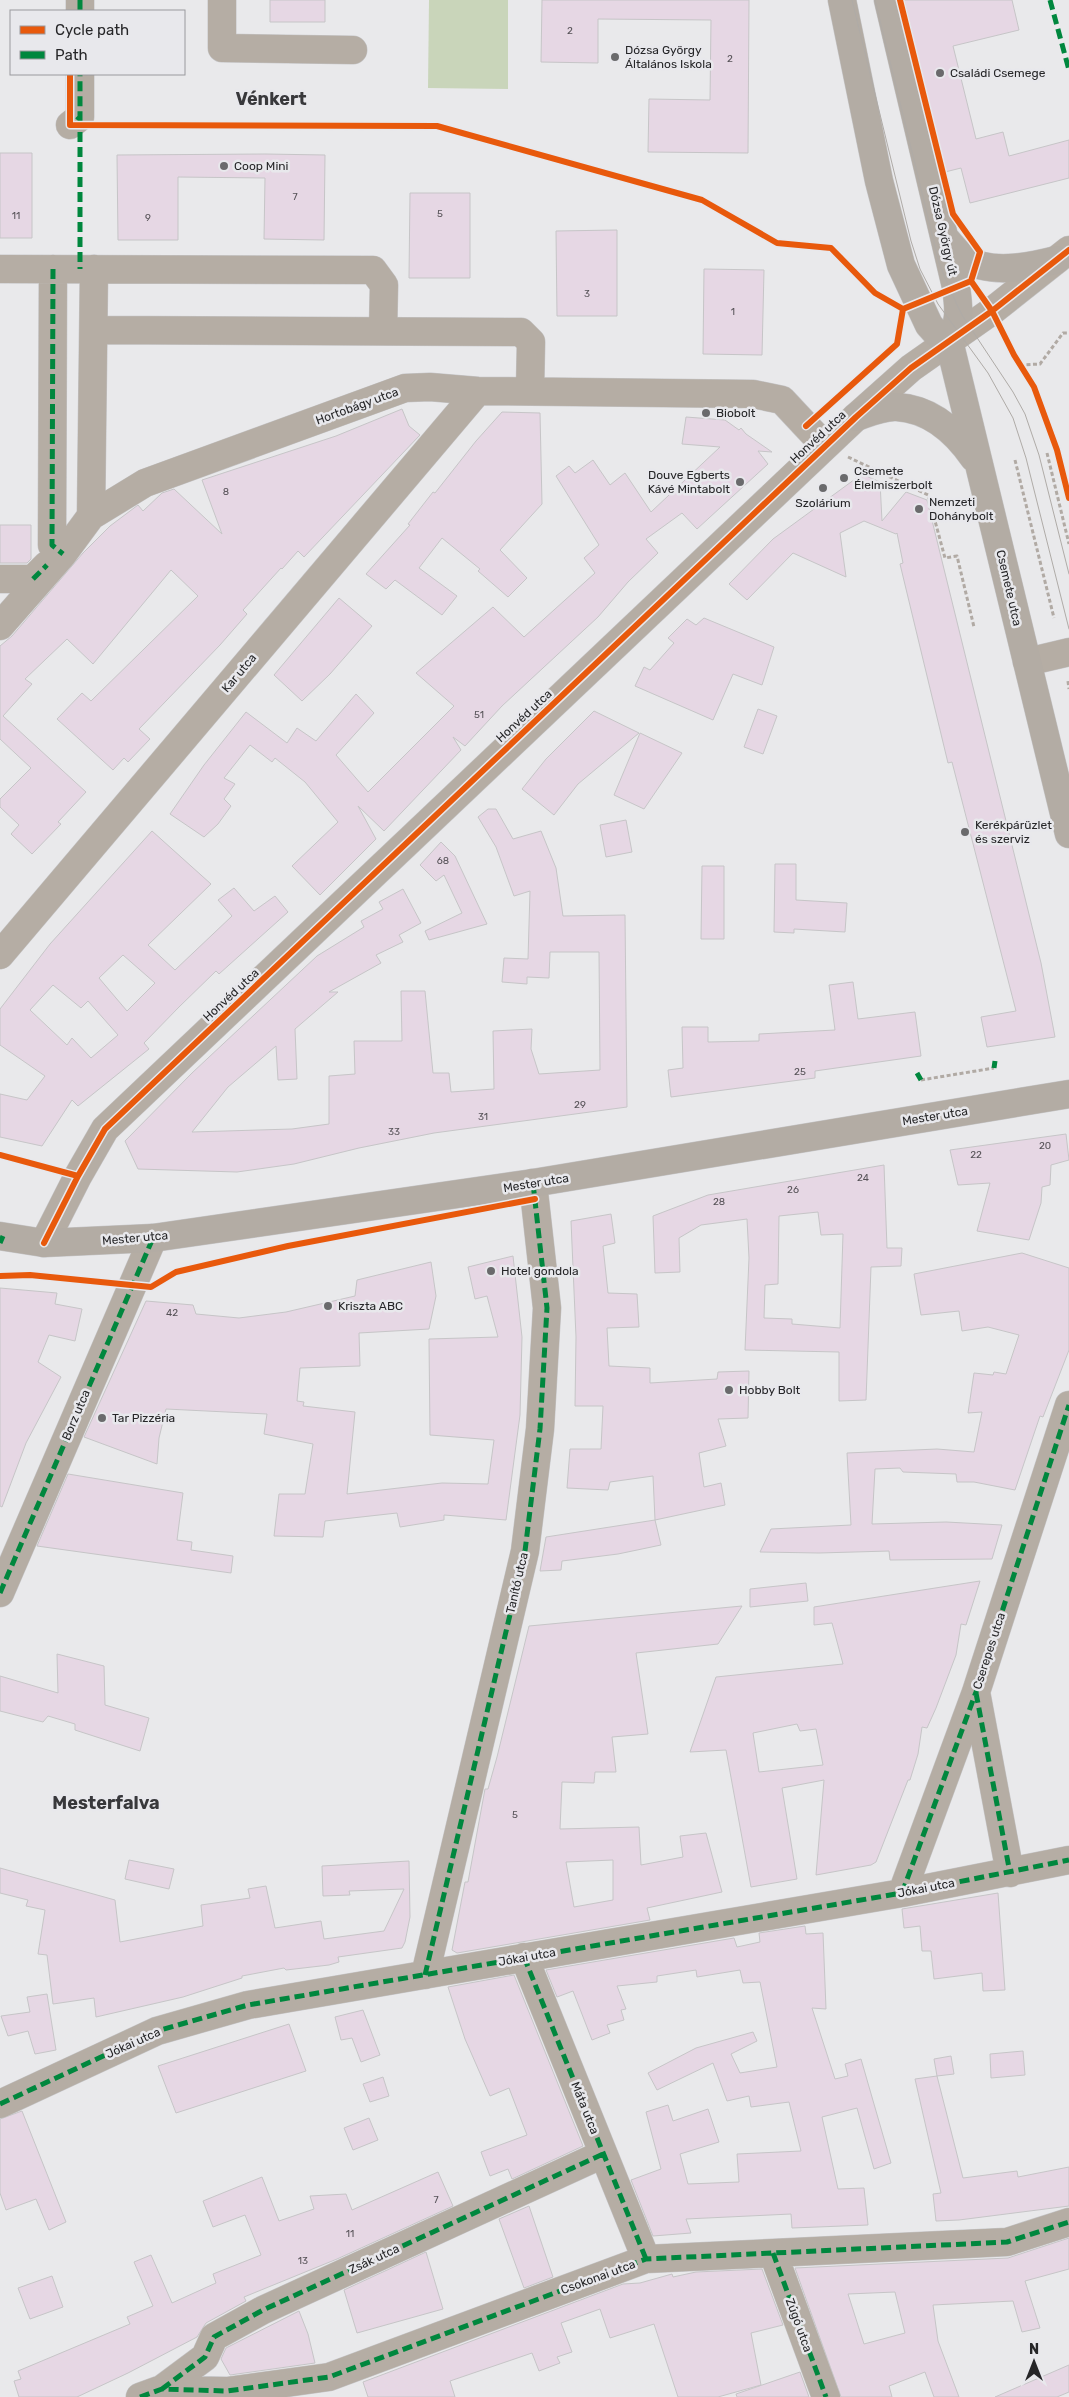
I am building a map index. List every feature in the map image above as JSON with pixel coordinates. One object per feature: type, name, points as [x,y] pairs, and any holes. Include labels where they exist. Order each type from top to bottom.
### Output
[{"type":"street","points":[[222,0],[222,48],[353,50]]},
{"type":"street","points":[[842,0],[879,181],[901,265],[929,325],[938,335],[949,341]]},
{"type":"street","name":"Dózsa György út","points":[[888,0],[956,287],[960,318],[956,330],[949,341]]},
{"type":"street","points":[[70,125],[80,117],[80,75]]},
{"type":"street","points":[[945,238],[956,251],[976,264],[1027,267],[1062,255]]},
{"type":"street","name":"Honvéd utca","points":[[44,1243],[78,1176],[105,1129],[825,446],[911,368],[992,311],[1062,255]]},
{"type":"street","points":[[0,268],[373,270],[384,285],[383,331]]},
{"type":"street","points":[[0,578],[48,566],[52,544],[53,269]]},
{"type":"street","points":[[92,516],[94,269]]},
{"type":"street","points":[[94,330],[521,332],[531,342],[530,390]]},
{"type":"street","name":"Csemete utca","points":[[949,341],[1069,834]]},
{"type":"street","name":"Hortobágy utca","points":[[0,626],[48,566],[92,516],[145,483],[405,388],[430,387],[478,391],[530,390],[753,394],[782,400],[825,446]]},
{"type":"street","name":"Kar utca","points":[[0,955],[478,391]]},
{"type":"street","points":[[856,418],[895,406],[916,410],[936,419],[952,430],[980,466]]},
{"type":"street","points":[[1027,662],[1069,652]]},
{"type":"street","name":"Mester utca","points":[[1,1238],[44,1243],[153,1238],[533,1184],[1069,1094]]},
{"type":"street","name":"Tanító utca","points":[[424,1975],[525,1551],[540,1429],[547,1308],[533,1184]]},
{"type":"street","name":"Borz utca","points":[[0,1593],[153,1238]]},
{"type":"street","name":"Cserepes utca","points":[[902,1893],[976,1692],[1069,1405]]},
{"type":"street","points":[[976,1692],[1010,1873]]},
{"type":"street","name":"Jókai utca","points":[[0,2104],[157,2032],[248,2005],[902,1893],[1069,1860]]},
{"type":"street","name":"Máta utca","points":[[524,1957],[646,2259]]},
{"type":"street","name":"Zsák utca","points":[[151,2393],[205,2357],[214,2337],[263,2310],[604,2154]]},
{"type":"street","name":"Csokonai utca","points":[[151,2393],[227,2391],[329,2377],[646,2259],[1007,2242],[1069,2222]]},
{"type":"street","name":"Zúgó utca","points":[[773,2253],[826,2397]]},
{"type":"path","points":[[1019,362],[1040,364],[1063,333],[1069,333]]},
{"type":"path","points":[[1019,362],[1025,372]]},
{"type":"path","points":[[825,446],[928,495],[945,558],[957,556],[974,627]]},
{"type":"path","points":[[1047,453],[1069,544]]},
{"type":"path","points":[[1015,460],[1054,618]]},
{"type":"path","points":[[1068,681],[1069,689]]},
{"type":"path","points":[[921,1080],[994,1068]]},
{"type":"green space","points":[[429,0],[508,0],[508,89],[428,88]]},
{"type":"building","points":[[270,0],[325,0],[325,22],[270,22]]},
{"type":"building","points":[[542,0],[749,0],[748,153],[648,152],[649,99],[710,100],[711,20],[598,19],[598,63],[541,62]]},
{"type":"building","points":[[904,0],[1012,0],[1019,30],[953,46],[976,139],[1003,132],[1009,156],[1069,140],[1069,178],[970,203],[961,168],[945,172]]},
{"type":"building","points":[[0,153],[32,153],[32,238],[0,238]]},
{"type":"building","points":[[117,155],[325,155],[324,240],[264,239],[265,178],[178,177],[178,240],[118,240]]},
{"type":"building","points":[[410,193],[470,193],[470,278],[409,278]]},
{"type":"building","points":[[617,230],[617,316],[557,316],[556,231]]},
{"type":"building","points":[[704,269],[764,270],[762,355],[703,354]]},
{"type":"building","points":[[402,409],[409,426],[420,435],[304,557],[298,551],[243,610],[247,614],[220,645],[139,729],[150,739],[128,762],[124,758],[113,770],[57,719],[82,693],[91,701],[198,596],[171,570],[93,664],[67,639],[25,679],[32,684],[3,716],[86,792],[58,822],[61,824],[32,854],[11,834],[19,825],[0,807],[0,799],[31,768],[0,739],[0,646],[12,636],[83,553],[110,526],[138,505],[143,511],[162,493],[174,489],[222,534],[202,480],[336,436]]},
{"type":"building","points":[[502,412],[540,413],[542,504],[500,550],[527,578],[508,597],[478,571],[480,569],[442,538],[419,568],[457,596],[442,615],[395,580],[386,589],[366,574],[410,525],[408,524],[433,492],[435,493],[476,441]]},
{"type":"building","points":[[686,417],[725,420],[739,430],[741,428],[746,434],[772,452],[758,451],[768,464],[697,529],[682,513],[646,539],[658,553],[628,582],[598,617],[502,706],[465,746],[453,737],[461,750],[384,831],[358,806],[376,839],[320,895],[292,866],[338,822],[305,782],[275,758],[272,762],[250,745],[224,778],[235,784],[224,799],[231,806],[218,824],[204,837],[170,814],[204,765],[246,712],[287,743],[297,728],[316,741],[356,694],[374,713],[336,755],[368,792],[454,706],[416,673],[493,607],[524,637],[595,573],[584,558],[599,545],[556,476],[569,466],[575,473],[593,460],[610,485],[625,473],[651,512],[720,447],[682,444]]},
{"type":"building","points":[[862,474],[880,482],[882,521],[906,492],[927,500],[1041,963],[1055,1037],[987,1047],[981,1017],[1016,1011],[952,762],[948,763],[900,564],[903,563],[897,533],[864,521],[840,533],[846,577],[793,553],[747,600],[729,584],[773,539]]},
{"type":"building","points":[[0,525],[31,525],[31,559],[27,563],[0,563]]},
{"type":"building","points":[[339,598],[372,626],[330,674],[302,701],[274,675]]},
{"type":"building","points":[[704,618],[774,647],[762,685],[733,674],[713,720],[635,686],[644,667],[650,670],[674,643],[668,638],[687,619],[696,625]]},
{"type":"building","points":[[758,709],[777,716],[763,754],[744,747]]},
{"type":"building","points":[[594,711],[639,733],[578,784],[554,815],[522,789],[546,759]]},
{"type":"building","points":[[640,733],[682,753],[644,809],[614,795]]},
{"type":"building","points":[[488,809],[496,809],[513,839],[541,831],[556,868],[563,916],[625,915],[627,1107],[434,1133],[359,1148],[294,1164],[237,1172],[138,1169],[125,1141],[192,1073],[317,956],[364,927],[361,921],[383,909],[379,902],[403,889],[421,923],[399,935],[403,942],[376,955],[381,963],[329,992],[338,992],[295,1029],[297,1079],[278,1080],[276,1046],[228,1087],[192,1132],[292,1129],[329,1124],[329,1076],[355,1074],[354,1041],[402,1041],[401,991],[425,991],[433,1073],[449,1073],[451,1092],[494,1089],[493,1031],[532,1029],[531,1049],[539,1074],[600,1070],[599,952],[550,952],[549,978],[527,977],[527,984],[502,982],[504,958],[528,959],[530,891],[514,896],[496,847],[478,817]]},
{"type":"building","points":[[626,820],[632,852],[606,857],[600,825]]},
{"type":"building","points":[[152,831],[211,884],[148,945],[175,970],[232,916],[218,900],[234,888],[254,911],[275,896],[288,912],[219,974],[216,971],[179,1007],[144,1043],[149,1049],[78,1106],[72,1100],[42,1146],[0,1137],[0,1094],[27,1100],[45,1076],[0,1045],[0,1009],[50,944]],"holes":[[[123,955],[155,983],[127,1011],[99,978]],[[53,985],[81,1008],[88,1001],[118,1035],[91,1058],[72,1038],[67,1045],[30,1010]]]},
{"type":"building","points":[[441,842],[455,856],[487,924],[429,940],[425,931],[462,913],[444,875],[436,881],[420,865]]},
{"type":"building","points":[[775,864],[796,864],[796,900],[847,903],[845,932],[794,929],[794,933],[774,932]]},
{"type":"building","points":[[702,866],[724,866],[724,939],[701,939]]},
{"type":"building","points":[[853,982],[858,1019],[915,1012],[921,1056],[815,1071],[815,1078],[671,1097],[668,1070],[683,1068],[682,1027],[708,1027],[708,1042],[759,1041],[759,1034],[835,1030],[829,985]]},
{"type":"building","points":[[1066,1134],[1069,1160],[1051,1165],[1050,1185],[1042,1187],[1041,1203],[1029,1240],[977,1231],[990,1183],[958,1185],[950,1150]]},
{"type":"building","points":[[884,1165],[887,1248],[902,1248],[901,1266],[871,1267],[866,1400],[839,1401],[839,1352],[745,1350],[749,1258],[747,1219],[701,1225],[679,1238],[680,1272],[655,1273],[653,1216],[708,1195]],"holes":[[[818,1212],[821,1235],[843,1234],[840,1328],[792,1324],[792,1319],[764,1318],[765,1285],[778,1284],[779,1216]]]},
{"type":"building","points":[[611,1214],[615,1243],[603,1246],[608,1293],[637,1294],[639,1327],[607,1328],[609,1366],[650,1368],[650,1383],[717,1379],[718,1372],[749,1371],[748,1418],[718,1419],[726,1446],[699,1453],[704,1487],[721,1483],[725,1505],[655,1520],[653,1476],[610,1482],[608,1490],[567,1488],[570,1449],[601,1449],[603,1406],[575,1406],[576,1337],[571,1221]]},
{"type":"building","points":[[1022,1253],[1069,1268],[1069,1350],[1043,1417],[1040,1416],[1015,1490],[974,1482],[957,1482],[956,1474],[903,1472],[900,1468],[875,1469],[872,1524],[946,1522],[1002,1525],[992,1559],[890,1560],[889,1551],[760,1552],[771,1529],[851,1525],[847,1453],[937,1449],[974,1452],[982,1412],[968,1413],[974,1373],[993,1375],[994,1372],[1006,1374],[1019,1335],[988,1327],[962,1331],[959,1311],[921,1315],[914,1274]]},
{"type":"building","points":[[513,1256],[522,1337],[520,1415],[506,1520],[444,1515],[444,1520],[400,1527],[397,1513],[325,1521],[323,1537],[274,1536],[279,1494],[305,1494],[313,1444],[264,1434],[267,1414],[166,1409],[159,1438],[157,1464],[84,1437],[146,1301],[193,1305],[196,1314],[239,1318],[286,1312],[355,1296],[357,1280],[431,1262],[436,1296],[429,1329],[359,1333],[360,1366],[300,1368],[297,1401],[304,1402],[303,1406],[355,1412],[347,1494],[442,1483],[488,1484],[494,1440],[430,1435],[429,1339],[498,1337],[487,1296],[475,1299],[468,1267]]},
{"type":"building","points":[[0,1288],[57,1293],[55,1304],[82,1309],[75,1341],[49,1335],[38,1362],[61,1377],[26,1443],[2,1507],[0,1506]]},
{"type":"building","points":[[68,1474],[183,1493],[177,1540],[192,1542],[191,1550],[233,1556],[231,1573],[37,1546]]},
{"type":"building","points":[[655,1520],[661,1545],[618,1554],[562,1561],[561,1570],[540,1571],[546,1537]]},
{"type":"building","points":[[980,1581],[966,1625],[961,1624],[956,1655],[936,1708],[927,1728],[922,1727],[918,1754],[910,1780],[908,1780],[876,1862],[871,1865],[816,1875],[824,1780],[782,1788],[797,1879],[751,1887],[726,1750],[690,1752],[716,1677],[843,1664],[832,1623],[814,1625],[814,1607]],"holes":[[[797,1724],[800,1731],[816,1729],[823,1765],[759,1772],[753,1733]]]},
{"type":"building","points":[[806,1583],[808,1601],[750,1607],[750,1589]]},
{"type":"building","points":[[742,1606],[718,1644],[636,1653],[648,1734],[612,1737],[616,1772],[595,1772],[594,1783],[562,1782],[560,1829],[639,1827],[641,1865],[683,1857],[680,1836],[706,1833],[722,1892],[647,1908],[650,1920],[457,1953],[452,1950],[465,1882],[468,1882],[485,1789],[488,1789],[497,1757],[529,1626]],"holes":[[[613,1860],[613,1900],[574,1907],[566,1862]]]},
{"type":"building","points":[[57,1654],[104,1666],[105,1705],[149,1718],[140,1751],[75,1730],[75,1724],[48,1716],[43,1722],[0,1711],[0,1676],[58,1693]]},
{"type":"building","points":[[129,1860],[174,1869],[169,1889],[125,1879]]},
{"type":"building","points":[[409,1861],[410,1917],[402,1948],[338,1957],[339,1962],[329,1965],[286,1970],[284,1968],[242,1976],[242,1978],[183,1997],[96,2017],[94,1998],[53,2004],[47,1955],[38,1954],[45,1910],[26,1906],[28,1900],[0,1893],[0,1868],[115,1900],[120,1942],[203,1926],[201,1905],[250,1898],[248,1889],[266,1886],[275,1928],[321,1921],[324,1939],[384,1931],[404,1889],[349,1891],[350,1895],[323,1896],[322,1866]]},
{"type":"building","points":[[998,1893],[1005,1990],[983,1991],[982,1973],[934,1979],[931,1951],[922,1951],[920,1926],[904,1928],[902,1909]]},
{"type":"building","points":[[805,1926],[806,1934],[823,1933],[826,2009],[812,2008],[835,2079],[848,2076],[845,2064],[861,2059],[891,2163],[874,2169],[857,2108],[822,2117],[838,2189],[864,2188],[868,2225],[792,2228],[791,2214],[686,2219],[691,2233],[653,2236],[631,2180],[661,2169],[646,2112],[668,2105],[673,2121],[708,2109],[719,2142],[680,2154],[688,2184],[739,2182],[737,2154],[801,2151],[789,2102],[751,2107],[749,2096],[727,2101],[713,2063],[657,2090],[648,2073],[696,2048],[753,2032],[757,2041],[731,2054],[740,2073],[777,2067],[760,1982],[743,1983],[740,1970],[697,1977],[696,1970],[657,1976],[657,1982],[617,1986],[626,2009],[621,2010],[624,2020],[607,2025],[610,2033],[592,2040],[573,1991],[557,1997],[546,1970],[734,1938],[737,1947],[760,1942],[759,1933]]},
{"type":"building","points":[[514,1975],[583,2146],[512,2179],[508,2169],[490,2176],[481,2152],[527,2135],[509,2088],[490,2096],[465,2039],[448,1987]]},
{"type":"building","points":[[47,1994],[56,2050],[35,2054],[28,2031],[8,2036],[1,2016],[30,2012],[27,1997]]},
{"type":"building","points":[[363,2010],[380,2055],[361,2062],[352,2038],[341,2040],[335,2017]]},
{"type":"building","points":[[289,2024],[306,2071],[176,2113],[158,2066]]},
{"type":"building","points":[[1023,2051],[1025,2075],[991,2078],[990,2054]]},
{"type":"building","points":[[951,2056],[954,2074],[937,2076],[934,2059]]},
{"type":"building","points":[[937,2076],[963,2178],[1017,2171],[1018,2177],[1069,2167],[1069,2206],[959,2220],[936,2221],[933,2194],[941,2193],[915,2079]]},
{"type":"building","points":[[383,2077],[389,2096],[370,2102],[363,2084]]},
{"type":"building","points":[[22,2111],[66,2222],[49,2230],[36,2199],[6,2210],[0,2193],[0,2119]]},
{"type":"building","points":[[369,2118],[378,2140],[353,2150],[344,2128]]},
{"type":"building","points":[[438,2172],[453,2206],[337,2259],[244,2297],[246,2301],[206,2323],[197,2337],[77,2397],[19,2397],[14,2381],[21,2379],[18,2371],[130,2324],[127,2317],[153,2306],[134,2262],[151,2255],[172,2303],[216,2283],[213,2274],[261,2255],[245,2215],[213,2227],[203,2201],[262,2177],[279,2221],[314,2209],[310,2196],[346,2194],[352,2210]]},
{"type":"building","points":[[529,2206],[553,2277],[524,2288],[499,2219]]},
{"type":"building","points":[[1069,2238],[1069,2269],[1025,2281],[1040,2328],[1022,2332],[1013,2301],[933,2305],[938,2341],[959,2397],[934,2397],[925,2372],[889,2386],[892,2397],[841,2397],[795,2268],[1008,2258]],"holes":[[[895,2292],[905,2333],[864,2344],[848,2294]]]},
{"type":"building","points":[[426,2252],[443,2309],[357,2333],[344,2290]]},
{"type":"building","points":[[762,2269],[783,2325],[751,2333],[761,2385],[718,2397],[678,2397],[654,2324],[610,2338],[600,2309],[561,2323],[572,2352],[557,2357],[560,2363],[539,2371],[532,2353],[450,2381],[455,2397],[368,2397],[363,2382],[623,2284],[640,2283],[672,2274],[673,2277],[696,2272]]},
{"type":"building","points":[[52,2276],[63,2307],[30,2319],[18,2288]]},
{"type":"building","points":[[299,2311],[308,2334],[315,2363],[230,2375],[221,2359],[226,2348]]},
{"type":"building","points":[[1069,2365],[1069,2392],[1057,2397],[995,2397]]},
{"type":"building","points":[[800,2372],[809,2397],[737,2397],[736,2394]]},
{"type":"tram line","points":[[852,0],[911,241],[920,269],[938,304],[988,373],[1013,418],[1026,458],[1069,629]]},
{"type":"tram line","points":[[875,0],[939,263],[962,315],[1013,392],[1025,414],[1039,455],[1069,574]]},
{"type":"marked path","points":[[80,0],[80,10]]},
{"type":"marked path","points":[[1050,0],[1069,70]]},
{"type":"marked path","points":[[77,120],[80,117],[80,75]]},
{"type":"marked path","points":[[80,117],[80,269]]},
{"type":"marked path","points":[[53,269],[52,545],[63,554]]},
{"type":"marked path","points":[[33,579],[47,565]]},
{"type":"marked path","points":[[994,1068],[995,1061]]},
{"type":"marked path","points":[[917,1073],[921,1080]]},
{"type":"marked path","points":[[425,1975],[525,1551],[540,1429],[547,1308],[533,1183]]},
{"type":"marked path","points":[[0,1243],[3,1236]]},
{"type":"marked path","points":[[0,1593],[153,1238]]},
{"type":"marked path","points":[[902,1893],[976,1692],[1069,1405]]},
{"type":"marked path","points":[[976,1693],[1010,1873]]},
{"type":"marked path","points":[[0,2104],[157,2031],[248,2005],[902,1893],[1069,1860]]},
{"type":"marked path","points":[[524,1957],[646,2259]]},
{"type":"marked path","points":[[162,2389],[205,2357],[214,2337],[263,2310],[603,2154]]},
{"type":"marked path","points":[[140,2397],[162,2389],[227,2391],[329,2377],[646,2259],[1007,2242],[1069,2222]]},
{"type":"marked path","points":[[773,2253],[826,2397]]},
{"type":"cycle path","points":[[900,0],[953,214],[980,252],[971,281]]},
{"type":"cycle path","points":[[70,75],[70,125],[437,126],[702,200],[777,243],[831,248],[875,293],[903,309],[971,281]]},
{"type":"cycle path","points":[[44,1243],[78,1176],[105,1129],[856,417],[911,368],[992,311],[1069,250]]},
{"type":"cycle path","points":[[971,281],[992,311],[1014,355],[1034,387],[1057,450],[1069,498]]},
{"type":"cycle path","points":[[806,426],[897,344],[903,309]]},
{"type":"cycle path","points":[[0,1155],[78,1176]]},
{"type":"cycle path","points":[[0,1276],[30,1275],[151,1287],[176,1272],[288,1246],[535,1199]]},
{"type":"place","name":"Dózsa György Általános Iskola","points":[[615,57]]},
{"type":"place","name":"Családi Csemege","points":[[940,73]]},
{"type":"place","name":"Coop Mini","points":[[224,166]]},
{"type":"place","name":"Biobolt","points":[[706,413]]},
{"type":"place","name":"Csemete Élelmiszerbolt","points":[[844,478]]},
{"type":"place","name":"Douve Egberts Kávé Mintabolt","points":[[740,482]]},
{"type":"place","name":"Szolárium","points":[[823,488]]},
{"type":"place","name":"Nemzeti Dohánybolt","points":[[919,509]]},
{"type":"place","name":"Kerékpárüzlet és szerviz","points":[[965,832]]},
{"type":"place","name":"Hotel gondola","points":[[491,1271]]},
{"type":"place","name":"Kriszta ABC","points":[[328,1306]]},
{"type":"place","name":"Hobby Bolt","points":[[729,1390]]},
{"type":"place","name":"Tar Pizzéria","points":[[102,1418]]},
{"type":"district","name":"Vénkert","points":[[271,99]]},
{"type":"district","name":"Mesterfalva","points":[[106,1803]]}]
